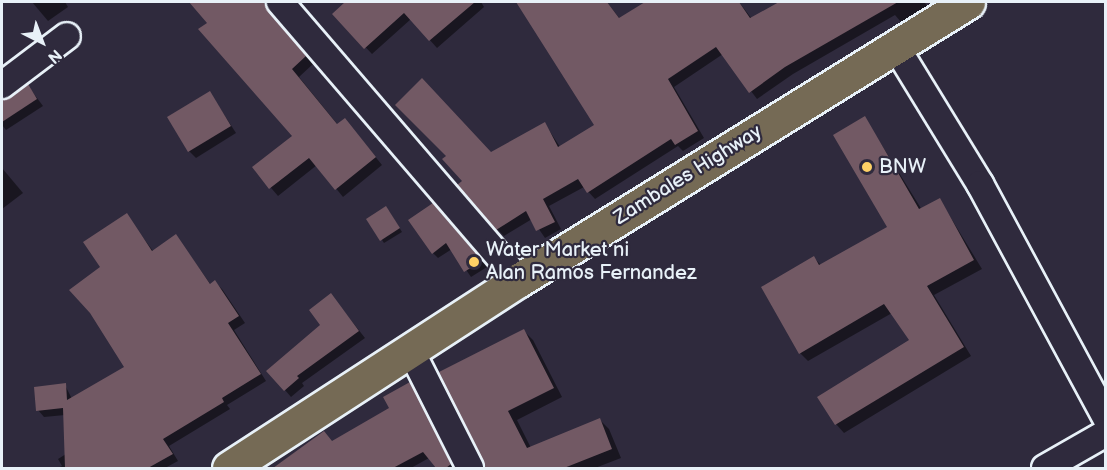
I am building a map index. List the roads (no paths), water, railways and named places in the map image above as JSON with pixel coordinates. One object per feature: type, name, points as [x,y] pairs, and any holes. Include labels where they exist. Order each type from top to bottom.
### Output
[{"type":"main road","name":"Zambales Highway","points":[[229,468],[519,280],[968,2]]},
{"type":"street","points":[[287,4],[519,280]]},
{"type":"street","points":[[2,85],[67,36]]},
{"type":"street","points":[[896,47],[980,184],[1106,418]]},
{"type":"street","points":[[411,351],[470,468]]},
{"type":"street","points":[[1045,468],[1106,433]]},
{"type":"place","name":"BNW","points":[[867,167]]},
{"type":"place","name":"Water Market ni Alan Ramos Fernandez","points":[[474,262]]}]
